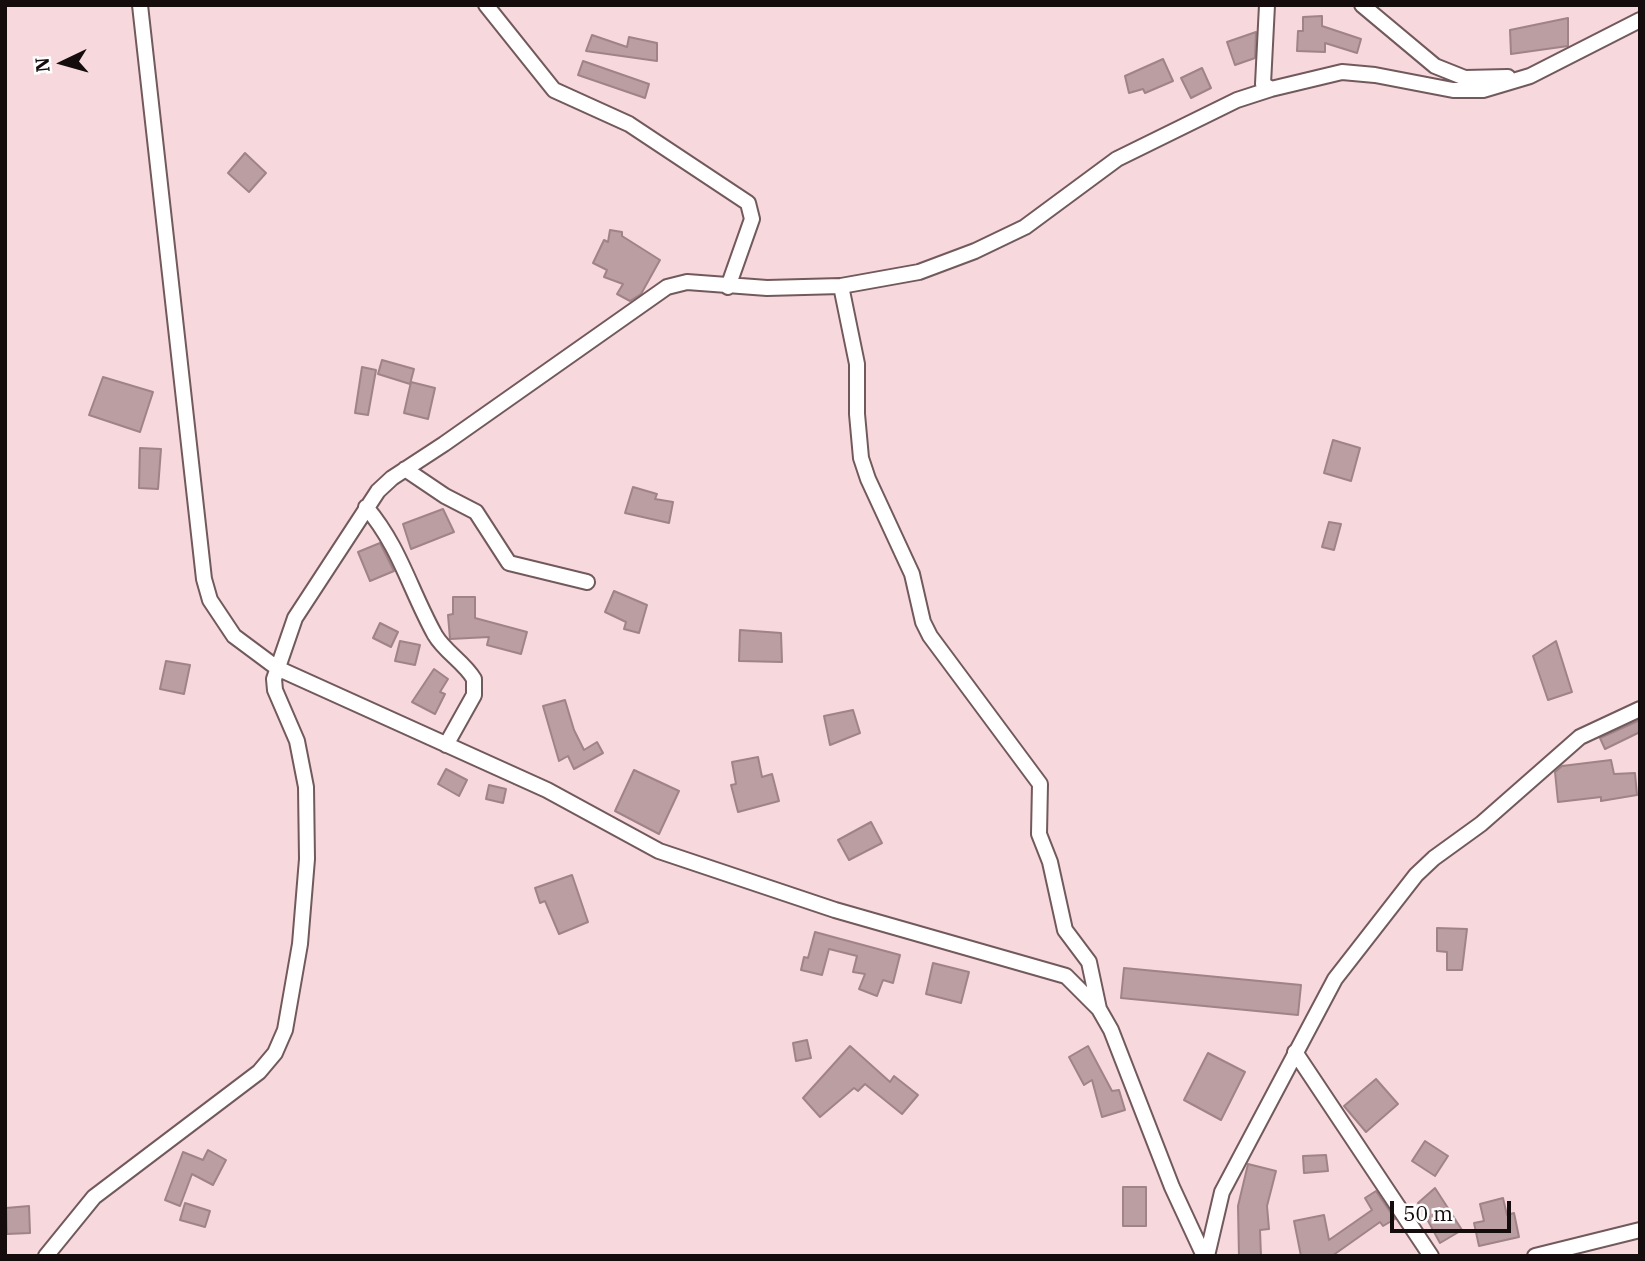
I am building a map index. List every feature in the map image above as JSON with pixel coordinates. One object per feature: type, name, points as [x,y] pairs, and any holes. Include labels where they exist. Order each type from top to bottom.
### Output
[{"type":"street","points":[[140,5],[154,118],[165,257],[204,579],[210,600],[234,636],[277,668],[547,790],[659,851],[835,910],[1066,976],[1095,978]]},
{"type":"street","points":[[486,5],[554,90],[629,124],[748,203],[752,219],[728,287]]},
{"type":"street","points":[[1267,5],[1262,65],[1264,84],[1271,89]]},
{"type":"street","points":[[1362,5],[1435,66],[1465,78],[1530,76]]},
{"type":"street","points":[[46,1256],[94,1197],[260,1072],[275,1053],[285,1030],[300,944],[307,859],[306,787],[297,741],[275,690],[277,668],[295,618],[366,507],[385,484],[667,287],[687,282],[728,287],[842,286],[919,272],[975,251],[1025,227],[1117,159],[1146,142],[1237,100],[1342,72],[1375,75],[1453,90],[1483,90],[1530,76],[1640,20]]},
{"type":"street","points":[[842,286],[857,364],[857,414],[861,458],[868,479],[912,574],[923,622],[930,636],[1040,784],[1040,834],[1050,862],[1065,930],[1089,962],[1095,978],[1099,1009]]},
{"type":"street","points":[[405,469],[476,512],[509,563],[587,582]]},
{"type":"street","points":[[366,507],[392,539],[412,588],[442,646],[474,679],[474,695],[446,745]]},
{"type":"street","points":[[1205,1256],[1222,1192],[1335,979],[1416,875],[1434,858],[1481,824],[1580,737],[1640,709]]},
{"type":"street","points":[[1066,976],[1099,1009],[1111,1030],[1172,1187],[1205,1256]]},
{"type":"street","points":[[1296,1052],[1431,1256]]},
{"type":"street","points":[[1535,1256],[1640,1230]]},
{"type":"building","points":[[1322,16],[1322,26],[1361,39],[1357,53],[1325,43],[1325,52],[1297,51],[1298,31],[1303,31],[1303,17]]},
{"type":"building","points":[[1568,18],[1568,46],[1511,54],[1510,30]]},
{"type":"building","points":[[1256,32],[1255,58],[1235,65],[1227,42]]},
{"type":"building","points":[[592,35],[627,47],[629,37],[657,43],[657,61],[586,51]]},
{"type":"building","points":[[1163,59],[1173,81],[1145,93],[1143,89],[1129,93],[1125,76]]},
{"type":"building","points":[[583,61],[649,84],[645,98],[578,75]]},
{"type":"building","points":[[1202,68],[1211,88],[1191,98],[1181,78]]},
{"type":"building","points":[[245,153],[266,173],[249,192],[228,173]]},
{"type":"building","points":[[610,230],[622,232],[622,236],[660,260],[641,294],[630,301],[617,294],[623,284],[604,277],[607,270],[593,263],[604,240],[608,242]]},
{"type":"building","points":[[382,360],[414,369],[410,384],[378,374]]},
{"type":"building","points":[[362,367],[376,370],[368,415],[355,413]]},
{"type":"building","points":[[103,377],[153,392],[140,432],[89,415]]},
{"type":"building","points":[[411,382],[435,388],[428,419],[404,413]]},
{"type":"building","points":[[1333,440],[1360,448],[1351,481],[1324,473]]},
{"type":"building","points":[[140,448],[161,449],[158,489],[139,488]]},
{"type":"building","points":[[633,487],[657,494],[655,499],[673,502],[669,523],[625,513]]},
{"type":"building","points":[[443,509],[454,532],[411,549],[403,524]]},
{"type":"building","points":[[1329,522],[1341,524],[1334,550],[1322,547]]},
{"type":"building","points":[[380,543],[394,571],[370,581],[358,552]]},
{"type":"building","points":[[614,591],[647,605],[639,633],[624,629],[626,622],[605,612]]},
{"type":"building","points":[[453,597],[475,597],[475,618],[527,632],[521,654],[487,645],[489,637],[450,639],[448,615],[453,614]]},
{"type":"building","points":[[380,623],[398,632],[391,647],[373,638]]},
{"type":"building","points":[[740,630],[781,633],[782,662],[739,661]]},
{"type":"building","points":[[400,641],[420,645],[415,665],[395,661]]},
{"type":"building","points":[[1556,641],[1572,692],[1548,700],[1533,656]]},
{"type":"building","points":[[166,661],[190,665],[184,694],[160,689]]},
{"type":"building","points":[[434,669],[448,679],[440,692],[445,694],[435,714],[412,702]]},
{"type":"building","points":[[565,700],[574,730],[584,750],[597,742],[603,753],[574,769],[568,756],[559,761],[543,706]]},
{"type":"building","points":[[853,710],[860,733],[830,745],[824,716]]},
{"type":"building","points":[[1640,720],[1640,732],[1605,749],[1600,738]]},
{"type":"building","points":[[758,757],[762,777],[772,774],[779,801],[738,812],[731,785],[736,784],[732,762]]},
{"type":"building","points":[[1611,760],[1614,774],[1635,773],[1637,795],[1601,801],[1601,797],[1558,802],[1555,772],[1562,766]]},
{"type":"building","points":[[446,769],[467,780],[459,796],[438,784]]},
{"type":"building","points":[[634,770],[679,791],[659,834],[615,811]]},
{"type":"building","points":[[489,785],[506,789],[503,803],[486,799]]},
{"type":"building","points":[[871,822],[882,843],[849,860],[838,840]]},
{"type":"building","points":[[572,875],[588,922],[559,934],[545,901],[540,903],[535,888]]},
{"type":"building","points":[[1437,928],[1467,929],[1462,970],[1447,970],[1447,952],[1437,951]]},
{"type":"building","points":[[815,932],[900,955],[893,983],[883,980],[877,996],[859,989],[865,974],[853,972],[857,956],[829,949],[822,975],[801,970],[804,957],[808,958]]},
{"type":"building","points":[[933,963],[969,972],[961,1003],[926,994]]},
{"type":"building","points":[[1124,968],[1301,985],[1298,1015],[1121,998]]},
{"type":"building","points":[[807,1040],[811,1058],[796,1061],[793,1043]]},
{"type":"building","points":[[850,1046],[890,1082],[894,1076],[918,1095],[902,1114],[865,1084],[858,1091],[854,1088],[820,1117],[803,1098]]},
{"type":"building","points":[[1088,1046],[1112,1091],[1119,1090],[1125,1110],[1102,1117],[1092,1080],[1084,1085],[1069,1057]]},
{"type":"building","points":[[1208,1053],[1245,1072],[1221,1120],[1184,1100]]},
{"type":"building","points":[[1376,1079],[1398,1104],[1366,1132],[1344,1106]]},
{"type":"building","points":[[1425,1141],[1448,1156],[1435,1176],[1412,1161]]},
{"type":"building","points":[[208,1150],[226,1160],[213,1185],[192,1174],[180,1206],[165,1200],[183,1152],[203,1160]]},
{"type":"building","points":[[1326,1155],[1328,1171],[1304,1173],[1303,1156]]},
{"type":"building","points":[[1248,1164],[1276,1171],[1267,1206],[1269,1229],[1260,1230],[1261,1256],[1239,1256],[1238,1206]]},
{"type":"building","points":[[1123,1187],[1146,1187],[1146,1226],[1123,1226]]},
{"type":"building","points":[[1435,1188],[1462,1230],[1440,1243],[1427,1219],[1429,1217],[1418,1203]]},
{"type":"building","points":[[1376,1191],[1395,1219],[1383,1226],[1380,1222],[1332,1256],[1301,1256],[1294,1221],[1324,1215],[1329,1240],[1372,1210],[1365,1198]]},
{"type":"building","points":[[1503,1198],[1507,1215],[1514,1213],[1519,1237],[1479,1246],[1474,1223],[1484,1221],[1480,1204]]},
{"type":"building","points":[[185,1203],[210,1211],[205,1227],[180,1220]]},
{"type":"building","points":[[29,1206],[30,1233],[7,1234],[6,1208]]}]
